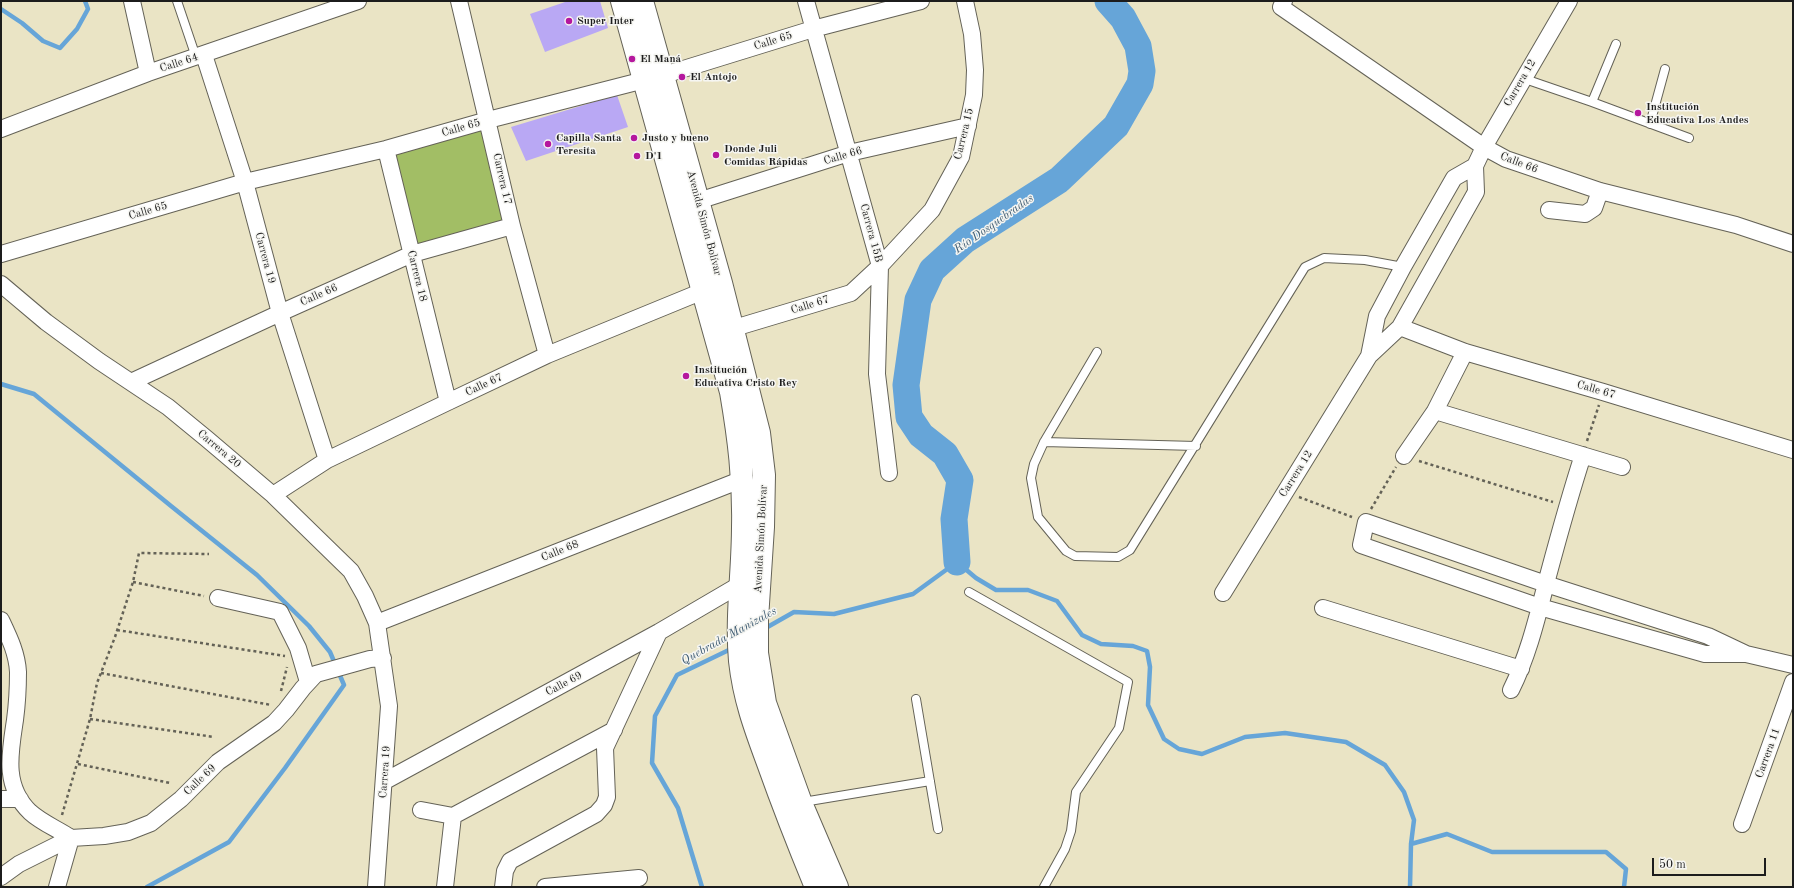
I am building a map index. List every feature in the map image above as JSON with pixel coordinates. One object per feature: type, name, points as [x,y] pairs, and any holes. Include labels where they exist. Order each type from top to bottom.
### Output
[{"type":"main road","name":"Avenida Simón Bolívar","points":[[622,1],[654,78],[698,201],[721,283],[731,329],[747,382],[759,433],[764,475],[763,527],[748,620]]},
{"type":"main road","name":"Avenida Simón Bolívar","points":[[642,1],[654,78],[703,291],[731,392],[740,441],[743,479],[741,584],[748,620],[748,707],[784,809],[816,887]]},
{"type":"main road","name":"Avenida Simón Bolívar","points":[[749,657],[801,802],[837,887]]},
{"type":"street","points":[[132,1],[148,73]]},
{"type":"street","name":"Calle 64","points":[[1,129],[148,73],[358,1]]},
{"type":"street","name":"Carrera 17","points":[[459,1],[512,226],[547,355]]},
{"type":"street","name":"Carrera 15B","points":[[806,1],[880,266],[877,374],[889,473]]},
{"type":"street","name":"Calle 65","points":[[1,254],[245,182],[386,150],[488,120],[654,78],[813,29],[921,1]]},
{"type":"street","name":"Carrera 15","points":[[880,266],[932,210],[961,156],[974,95],[975,70],[972,34],[965,1]]},
{"type":"street","name":"Carrera 12","points":[[1222,593],[1369,356],[1400,327],[1476,192],[1475,166],[1484,147],[1522,78],[1568,1]]},
{"type":"street","name":"Calle 66","points":[[1283,4],[1484,147],[1506,159],[1600,191],[1736,225],[1793,244]]},
{"type":"street","name":"Carrera 19","points":[[200,56],[245,182],[280,313],[328,460]]},
{"type":"street","name":"Calle 66","points":[[698,201],[849,153],[968,126]]},
{"type":"street","name":"Carrera 18","points":[[386,150],[448,402]]},
{"type":"street","name":"Carrera 12","points":[[1369,356],[1378,316],[1403,267],[1454,178],[1475,166]]},
{"type":"street","points":[[1549,210],[1585,214],[1594,208],[1600,191]]},
{"type":"street","name":"Calle 66","points":[[131,382],[412,254],[512,226]]},
{"type":"street","name":"Calle 67","points":[[731,329],[851,293],[880,266]]},
{"type":"street","name":"Carrera 20","points":[[1,284],[46,322],[99,362],[168,407],[273,495],[351,572],[366,596],[378,623],[376,659]]},
{"type":"street","name":"Calle 67","points":[[273,495],[328,460],[547,355],[703,291]]},
{"type":"street","name":"Calle 67","points":[[1400,327],[1465,352],[1793,450]]},
{"type":"street","points":[[1404,456],[1435,411],[1465,352]]},
{"type":"street","points":[[1435,411],[1622,468]]},
{"type":"street","points":[[1511,690],[1521,669],[1540,607],[1566,506],[1583,455]]},
{"type":"street","name":"Calle 68","points":[[378,623],[743,479]]},
{"type":"street","points":[[1746,654],[1705,654],[1540,607],[1361,545],[1366,522],[1546,584],[1708,636],[1746,654],[1793,665]]},
{"type":"street","name":"Calle 69","points":[[385,781],[658,632],[741,584]]},
{"type":"street","points":[[218,598],[280,612],[298,648],[308,682]]},
{"type":"street","points":[[1323,608],[1521,669]]},
{"type":"street","points":[[1,620],[11,641],[18,671],[15,720],[11,741],[10,776],[20,799],[30,812],[71,838],[57,887]]},
{"type":"street","points":[[503,887],[506,871],[510,861],[596,814],[604,805],[607,797],[605,748],[658,632]]},
{"type":"street","name":"Carrera 19","points":[[376,659],[390,706],[376,887]]},
{"type":"street","name":"Calle 69","points":[[1,877],[19,864],[71,838],[128,832],[151,823],[181,799],[218,762],[274,723],[316,674],[376,659]]},
{"type":"street","name":"Carrera 11","points":[[1742,824],[1793,682]]},
{"type":"street","points":[[421,810],[453,816],[614,730]]},
{"type":"street","points":[[1,799],[20,799]]},
{"type":"street","points":[[445,887],[453,816]]},
{"type":"street","points":[[545,887],[639,878]]},
{"type":"lane","points":[[177,1],[200,56]]},
{"type":"lane","points":[[1592,102],[1616,44]]},
{"type":"lane","points":[[1650,124],[1665,69]]},
{"type":"lane","points":[[1522,78],[1689,138]]},
{"type":"lane","points":[[1097,352],[1044,442],[1034,464],[1030,478],[1038,517],[1066,551],[1075,556],[1118,557],[1130,550],[1196,446],[1305,268],[1324,258],[1365,260],[1403,267]]},
{"type":"lane","points":[[1044,442],[1196,446]]},
{"type":"lane","points":[[969,592],[1128,682],[1119,728],[1076,792],[1071,831],[1067,843],[1044,887]]},
{"type":"lane","points":[[916,699],[938,829]]},
{"type":"lane","points":[[801,802],[930,781]]},
{"type":"path","points":[[1583,455],[1603,392]]},
{"type":"path","points":[[1285,492],[1366,522],[1374,503],[1404,456],[1566,506]]},
{"type":"path","points":[[58,829],[78,764],[101,673],[133,582],[139,553],[209,554]]},
{"type":"path","points":[[133,582],[218,598]]},
{"type":"path","points":[[117,630],[279,654],[289,657]]},
{"type":"path","points":[[280,692],[288,664]]},
{"type":"path","points":[[101,673],[277,706]]},
{"type":"path","points":[[90,719],[214,737]]},
{"type":"path","points":[[78,764],[170,784]]},
{"type":"green space","points":[[488,120],[512,226],[412,254],[386,149]]},
{"type":"building","name":"Super Inter","points":[[568,1],[600,1],[608,28],[545,52],[530,14]]},
{"type":"building","name":"Capilla Santa Teresita","points":[[617,95],[628,127],[526,161],[511,127]]},
{"type":"waterway","points":[[1,9],[22,23],[43,41],[60,48],[77,29],[88,9],[85,1]]},
{"type":"waterway","name":"Río Dosquebradas","points":[[957,562],[954,519],[960,480],[945,454],[921,435],[909,417],[906,385],[918,300],[932,270],[965,240],[1059,180],[1116,126],[1140,84],[1142,71],[1138,46],[1123,18],[1108,1]]},
{"type":"waterway","points":[[1,384],[34,394],[257,575],[309,626],[330,652],[344,685],[285,768],[229,842],[147,887]]},
{"type":"waterway","points":[[764,629],[794,612],[834,614],[913,594],[957,562],[976,578],[996,590],[1028,590],[1057,601],[1082,635],[1101,644],[1133,646],[1147,651],[1150,667],[1148,705],[1164,739],[1179,749],[1202,754],[1245,737],[1285,733],[1346,742],[1385,765],[1404,792],[1414,820],[1411,844],[1410,887]]},
{"type":"waterway","name":"Quebrada Manizales","points":[[702,887],[678,808],[652,763],[655,716],[677,675],[733,648]]},
{"type":"waterway","points":[[1411,844],[1447,834],[1492,852],[1606,852],[1626,869],[1624,887]]},
{"type":"place","name":"Super Inter","points":[[569,21]]},
{"type":"place","name":"El Maná","points":[[632,59]]},
{"type":"place","name":"El Antojo","points":[[682,77]]},
{"type":"place","name":"Institución Educativa Los Andes","points":[[1638,113]]},
{"type":"place","name":"Justo y bueno","points":[[634,138]]},
{"type":"place","name":"Capilla Santa Teresita","points":[[548,144]]},
{"type":"place","name":"Donde Juli Comidas Rápidas","points":[[716,155]]},
{"type":"place","name":"D'1","points":[[637,156]]},
{"type":"place","name":"Institución Educativa Cristo Rey","points":[[686,376]]}]
